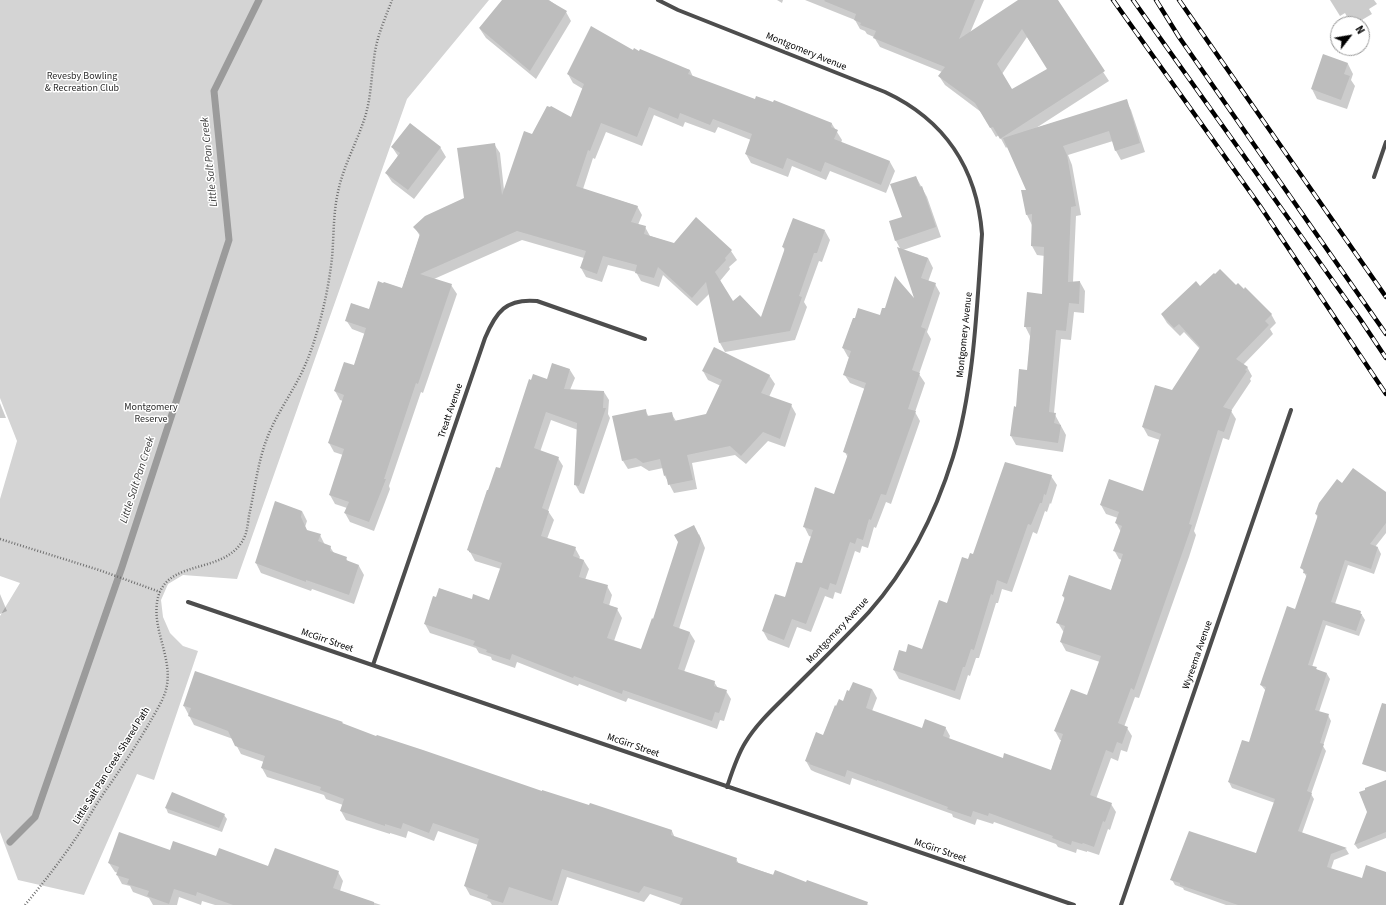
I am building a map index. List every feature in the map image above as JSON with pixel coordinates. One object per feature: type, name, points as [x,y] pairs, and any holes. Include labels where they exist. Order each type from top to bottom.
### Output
[{"type":"street","name":"Montgomery Avenue","points":[[658,0],[678,10],[885,92],[912,106],[938,128],[958,154],[972,185],[981,217],[982,234],[970,372],[963,416],[953,456],[943,487],[912,551],[890,586],[870,611],[775,707],[753,732],[739,753],[727,786]]},
{"type":"street","points":[[1374,177],[1386,142]]},
{"type":"street","name":"Treatt Avenue","points":[[373,665],[485,338],[497,313],[506,306],[516,302],[526,300],[537,301],[646,339]]},
{"type":"street","name":"Wyreema Avenue","points":[[1121,905],[1291,410]]},
{"type":"street","name":"McGirr Street","points":[[188,602],[1074,905]]},
{"type":"path","name":"Little Salt Pan Creek Shared Path","points":[[25,904],[59,862],[78,834],[135,747],[163,699],[167,685],[168,669],[156,608],[160,592],[166,582],[184,570],[201,567],[228,556],[239,546],[246,534],[260,462],[267,439],[306,362],[323,309],[332,260],[337,193],[365,118],[371,88],[374,56],[381,30],[392,0]]},
{"type":"path","points":[[0,539],[99,570],[160,592]]},
{"type":"green space","name":"Montgomery Reserve","points":[[0,0],[489,0],[407,99],[237,579],[183,575],[168,584],[161,600],[163,617],[170,633],[183,646],[198,651],[154,780],[137,774],[84,895],[18,880],[0,832],[0,616],[20,583],[0,576],[0,499],[17,441],[0,398]]},
{"type":"building","points":[[502,0],[548,0],[567,11],[530,71],[479,28]]},
{"type":"building","points":[[975,0],[959,39],[1018,0],[1058,0],[1105,71],[1000,139],[993,127],[990,128],[975,103],[938,76],[945,67],[873,38],[876,31],[860,25],[861,23],[854,20],[856,14],[824,1]],"holes":[[[1022,29],[1047,69],[1012,89],[997,64]]]},
{"type":"building","points":[[591,26],[633,50],[634,48],[639,51],[640,49],[690,70],[688,74],[755,99],[756,96],[773,102],[774,100],[832,123],[831,127],[838,130],[834,139],[890,161],[881,185],[825,162],[821,172],[787,158],[783,169],[745,154],[752,134],[713,119],[710,125],[680,113],[678,119],[649,107],[637,137],[601,123],[590,151],[588,150],[576,186],[638,206],[631,222],[646,226],[644,234],[674,243],[696,217],[732,250],[725,258],[726,260],[715,272],[733,301],[740,295],[761,317],[785,248],[782,247],[793,218],[825,230],[817,253],[814,253],[799,296],[802,297],[790,331],[719,343],[706,282],[692,298],[658,267],[654,278],[635,273],[637,265],[603,256],[597,274],[580,268],[586,251],[517,231],[420,274],[452,284],[418,384],[416,383],[384,479],[386,479],[369,522],[344,513],[349,502],[329,495],[344,449],[328,443],[344,395],[334,391],[344,362],[354,365],[366,328],[345,321],[351,303],[369,309],[378,281],[402,288],[420,234],[413,227],[425,216],[464,198],[457,148],[495,143],[502,195],[524,131],[532,134],[547,106],[551,106],[571,117],[584,84],[567,74]]},
{"type":"building","points":[[1323,54],[1348,63],[1344,74],[1350,76],[1341,100],[1311,89]]},
{"type":"building","points":[[1127,99],[1140,143],[1115,151],[1109,131],[1063,146],[1067,155],[1076,206],[1071,207],[1068,282],[1080,281],[1079,304],[1069,303],[1066,331],[1056,330],[1049,412],[1056,413],[1054,423],[1061,425],[1058,443],[1010,436],[1014,406],[1016,407],[1019,369],[1027,370],[1031,327],[1024,327],[1027,292],[1042,294],[1044,247],[1031,246],[1032,214],[1026,215],[1021,190],[1026,190],[1003,138]]},
{"type":"building","points":[[410,123],[441,147],[408,190],[385,173],[400,153],[391,147]]},
{"type":"building","points":[[916,176],[920,187],[922,186],[936,227],[895,241],[889,221],[902,217],[890,184]]},
{"type":"building","points":[[897,247],[928,258],[921,278],[936,283],[921,327],[926,329],[912,370],[920,373],[908,409],[916,411],[886,495],[881,494],[871,520],[869,519],[863,540],[857,538],[855,544],[850,542],[836,585],[830,583],[828,590],[820,587],[806,624],[792,619],[784,640],[762,631],[775,594],[785,597],[796,562],[802,563],[813,530],[803,527],[815,487],[834,494],[848,454],[843,452],[866,383],[843,375],[851,351],[842,348],[853,318],[855,318],[858,308],[880,315],[882,308],[885,308],[895,276],[914,298]]},
{"type":"building","points":[[1220,269],[1236,285],[1238,283],[1244,289],[1245,287],[1272,314],[1265,321],[1269,325],[1236,359],[1248,367],[1245,370],[1247,371],[1223,407],[1232,410],[1224,432],[1218,430],[1189,524],[1192,525],[1134,690],[1131,688],[1118,723],[1128,727],[1122,744],[1117,742],[1113,753],[1106,750],[1090,795],[1112,803],[1105,822],[1103,821],[1094,847],[1072,841],[1071,845],[1052,838],[1053,836],[989,813],[988,816],[973,811],[971,817],[947,809],[948,807],[877,780],[847,770],[845,777],[809,764],[810,763],[805,761],[816,732],[823,735],[835,705],[836,706],[839,699],[843,701],[847,690],[849,691],[853,682],[872,689],[866,708],[922,728],[925,719],[946,727],[943,736],[1003,758],[1004,753],[1051,770],[1063,734],[1054,731],[1071,689],[1087,695],[1101,656],[1060,642],[1065,626],[1056,623],[1065,597],[1062,596],[1069,575],[1111,590],[1123,554],[1113,551],[1122,526],[1115,523],[1119,512],[1100,505],[1109,479],[1143,491],[1161,434],[1142,427],[1155,385],[1172,390],[1200,347],[1179,324],[1174,328],[1161,314],[1196,281],[1200,286]]},
{"type":"building","points":[[714,347],[770,375],[761,393],[792,404],[780,439],[763,432],[741,456],[730,446],[687,455],[693,480],[668,485],[660,459],[643,463],[636,458],[622,461],[612,416],[646,409],[647,416],[672,412],[674,421],[706,414],[722,380],[702,371]]},
{"type":"building","points":[[552,363],[570,369],[564,389],[604,391],[603,408],[606,408],[579,486],[574,485],[577,423],[546,412],[534,448],[559,457],[542,508],[549,511],[541,536],[576,547],[573,556],[584,560],[579,577],[608,585],[603,603],[618,608],[607,638],[641,649],[652,618],[653,619],[678,542],[674,535],[694,525],[701,539],[673,626],[690,632],[678,669],[715,681],[714,686],[727,690],[719,713],[715,712],[712,721],[623,690],[622,694],[574,676],[573,678],[512,654],[510,660],[486,652],[487,650],[473,645],[475,641],[424,624],[433,596],[436,597],[439,588],[472,599],[473,594],[489,600],[502,563],[467,550],[496,467],[500,468],[529,379],[531,380],[533,374],[547,379]]},
{"type":"building","points":[[1005,462],[1052,475],[1046,495],[1044,494],[1042,503],[1040,503],[1031,525],[1028,524],[1007,584],[997,580],[993,595],[991,594],[974,650],[971,649],[955,691],[893,670],[899,650],[906,652],[908,644],[922,649],[939,600],[947,603],[962,557],[968,559],[970,553],[973,554]]},
{"type":"building","points":[[1353,468],[1386,492],[1386,523],[1370,544],[1378,547],[1371,569],[1345,560],[1331,602],[1361,611],[1360,614],[1362,614],[1356,631],[1323,620],[1308,665],[1317,667],[1316,669],[1327,673],[1315,710],[1329,714],[1320,743],[1324,744],[1307,791],[1312,793],[1298,831],[1347,848],[1331,854],[1327,867],[1362,878],[1366,865],[1386,872],[1386,905],[1238,905],[1180,885],[1180,883],[1170,880],[1189,831],[1256,853],[1275,799],[1228,782],[1242,740],[1249,742],[1266,687],[1260,685],[1287,606],[1295,609],[1307,574],[1303,573],[1304,570],[1300,568],[1318,515],[1315,514],[1319,503],[1337,479],[1342,483]]},
{"type":"building","points":[[275,501],[302,511],[301,517],[307,530],[321,534],[318,541],[331,546],[330,551],[347,557],[346,560],[359,565],[349,595],[306,580],[306,582],[255,563]]},
{"type":"building","points":[[195,671],[343,722],[342,723],[376,736],[377,735],[423,750],[542,791],[589,805],[590,803],[672,830],[671,835],[737,858],[736,862],[773,875],[775,870],[806,882],[807,880],[868,902],[867,905],[680,905],[683,898],[644,886],[639,893],[562,869],[552,901],[509,887],[503,903],[487,898],[488,895],[464,886],[479,839],[433,823],[429,833],[403,823],[401,829],[385,824],[385,826],[340,811],[344,799],[320,790],[321,787],[261,768],[265,756],[235,746],[228,731],[188,716],[191,708],[183,706]]},
{"type":"building","points":[[1382,703],[1386,704],[1386,772],[1362,764]]},
{"type":"building","points":[[1386,780],[1386,832],[1354,845],[1367,812],[1359,792],[1365,790],[1365,788]]},
{"type":"building","points":[[172,792],[225,814],[219,828],[165,808]]},
{"type":"building","points":[[119,832],[170,850],[173,841],[216,856],[219,848],[268,866],[275,848],[339,871],[333,888],[374,902],[374,905],[233,905],[197,892],[196,896],[174,889],[169,904],[147,896],[149,891],[127,884],[129,879],[116,875],[119,867],[108,863]]},
{"type":"waterway","name":"Little Salt Pan Creek","points":[[10,842],[35,817],[122,567],[229,240],[214,91],[259,0]]},
{"type":"railway","points":[[1113,0],[1260,206],[1386,394]]},
{"type":"railway","points":[[1133,0],[1360,319],[1386,358]]},
{"type":"railway","points":[[1156,0],[1179,37],[1386,334]]},
{"type":"railway","points":[[1179,0],[1386,297]]},
{"type":"park label","name":"Revesby Bowling & Recreation Club","points":[[82,82]]}]
